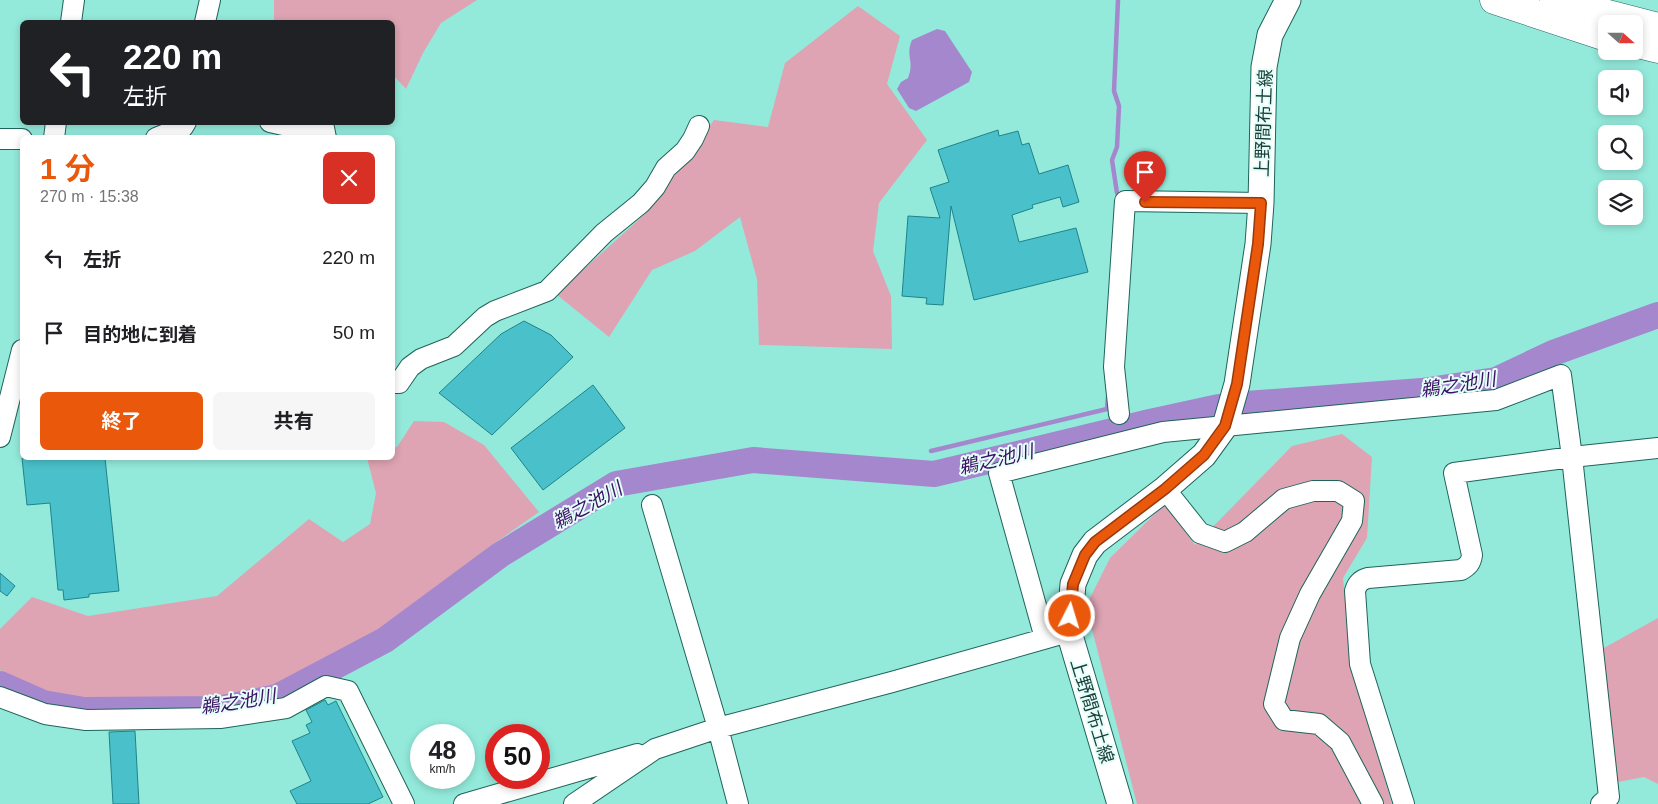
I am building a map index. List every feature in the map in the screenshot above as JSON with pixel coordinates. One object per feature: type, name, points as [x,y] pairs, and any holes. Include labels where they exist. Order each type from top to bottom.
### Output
[{"type":"highway","points":[[1494,0],[1598,33]]},
{"type":"highway","points":[[1554,0],[1658,27]]},
{"type":"highway","points":[[1643,45],[1658,49]]},
{"type":"main road","name":"上野間布土線","points":[[1120,804],[1069,632],[1073,584],[1085,555],[1095,542],[1165,489],[1204,455],[1225,426],[1237,384],[1258,244],[1261,203],[1264,67],[1270,35],[1288,0]]},
{"type":"street","points":[[71,20],[74,0]]},
{"type":"street","points":[[205,20],[210,0]]},
{"type":"street","points":[[163,135],[184,125]]},
{"type":"street","points":[[283,125],[305,130],[324,128],[325,135]]},
{"type":"street","points":[[395,383],[399,383],[410,367],[420,359],[454,346],[485,317],[547,291],[604,233],[641,204],[655,187],[666,168],[685,151],[699,126]]},
{"type":"street","points":[[0,138],[20,139]]},
{"type":"street","points":[[1119,414],[1114,367],[1125,201],[1261,203]]},
{"type":"street","points":[[0,437],[20,358]]},
{"type":"street","points":[[1045,638],[999,473],[1163,432],[1496,400],[1561,375],[1572,457],[1609,797],[1601,804]]},
{"type":"street","points":[[1404,804],[1360,664],[1355,591],[1357,585],[1360,581],[1368,578],[1461,570],[1469,564],[1472,555],[1454,473],[1572,457],[1658,448]]},
{"type":"street","points":[[1165,489],[1200,533],[1225,542],[1245,532],[1284,499],[1312,490],[1338,491],[1354,501],[1352,521],[1310,594],[1290,638],[1274,704],[1284,720],[1318,724],[1340,742],[1373,804]]},
{"type":"street","points":[[652,505],[718,728],[738,804]]},
{"type":"street","points":[[464,804],[655,749],[718,728],[892,682],[1069,632]]},
{"type":"street","points":[[0,698],[45,714],[86,720],[210,718],[286,708],[326,686],[348,691],[404,804]]},
{"type":"street","points":[[574,804],[655,749]]},
{"type":"shaded area","points":[[274,0],[477,0],[441,23],[423,53],[406,89],[395,77],[395,20],[274,20]]},
{"type":"shaded area","points":[[858,6],[900,36],[887,84],[927,140],[879,203],[873,251],[891,296],[892,349],[759,345],[757,279],[740,217],[695,251],[652,270],[609,337],[556,294],[644,215],[714,120],[768,127],[785,63]]},
{"type":"shaded area","points":[[937,29],[945,31],[972,72],[969,82],[916,111],[909,108],[897,89],[901,82],[908,78],[910,72],[909,50],[912,40]]},
{"type":"shaded area","points":[[414,421],[444,422],[484,445],[539,512],[485,550],[382,634],[328,664],[272,691],[215,700],[90,701],[42,697],[0,670],[0,629],[32,597],[88,616],[217,596],[309,519],[343,542],[370,524],[376,493],[368,460],[395,460],[395,448]]},
{"type":"shaded area","points":[[1342,434],[1372,457],[1367,538],[1343,578],[1352,668],[1392,804],[1137,804],[1086,606],[1110,558],[1165,504],[1195,545],[1292,446]]},
{"type":"shaded area","points":[[1658,618],[1658,784],[1644,777],[1618,782],[1602,649]]},
{"type":"building","points":[[998,130],[999,136],[1018,131],[1022,145],[1029,143],[1039,174],[1068,165],[1079,202],[1063,207],[1060,197],[1032,205],[1033,208],[1012,215],[1019,242],[1076,228],[1088,272],[974,300],[951,206],[943,305],[926,304],[927,298],[902,296],[908,216],[940,218],[930,188],[949,182],[938,150]]},
{"type":"building","points":[[524,321],[551,335],[573,357],[492,435],[439,393],[501,334]]},
{"type":"building","points":[[593,385],[625,428],[543,490],[511,448]]},
{"type":"building","points":[[22,460],[105,460],[119,591],[89,594],[89,597],[64,600],[63,590],[58,590],[50,503],[27,505]]},
{"type":"building","points":[[0,573],[15,586],[7,596],[0,591]]},
{"type":"building","points":[[325,700],[328,705],[336,701],[383,797],[368,804],[297,804],[290,791],[311,781],[292,741],[310,733],[306,725],[312,722],[306,710]]},
{"type":"building","points":[[135,731],[139,804],[113,804],[109,732]]},
{"type":"waterway","points":[[1117,193],[1112,160],[1117,147],[1119,106],[1114,91],[1118,0]]},
{"type":"waterway","name":"鵜之池川","points":[[1246,404],[1422,391],[1496,380],[1553,353],[1658,315]]},
{"type":"waterway","points":[[931,451],[1107,409],[1108,397]]},
{"type":"waterway","name":"鵜之池川","points":[[0,684],[43,703],[84,710],[218,709],[277,697],[385,640],[500,555],[616,484],[753,460],[934,474],[1219,407]]},
{"type":"route","points":[[1070,616],[1073,584],[1085,555],[1095,542],[1165,489],[1204,455],[1225,426],[1237,384],[1258,244],[1261,203],[1145,202]]}]
